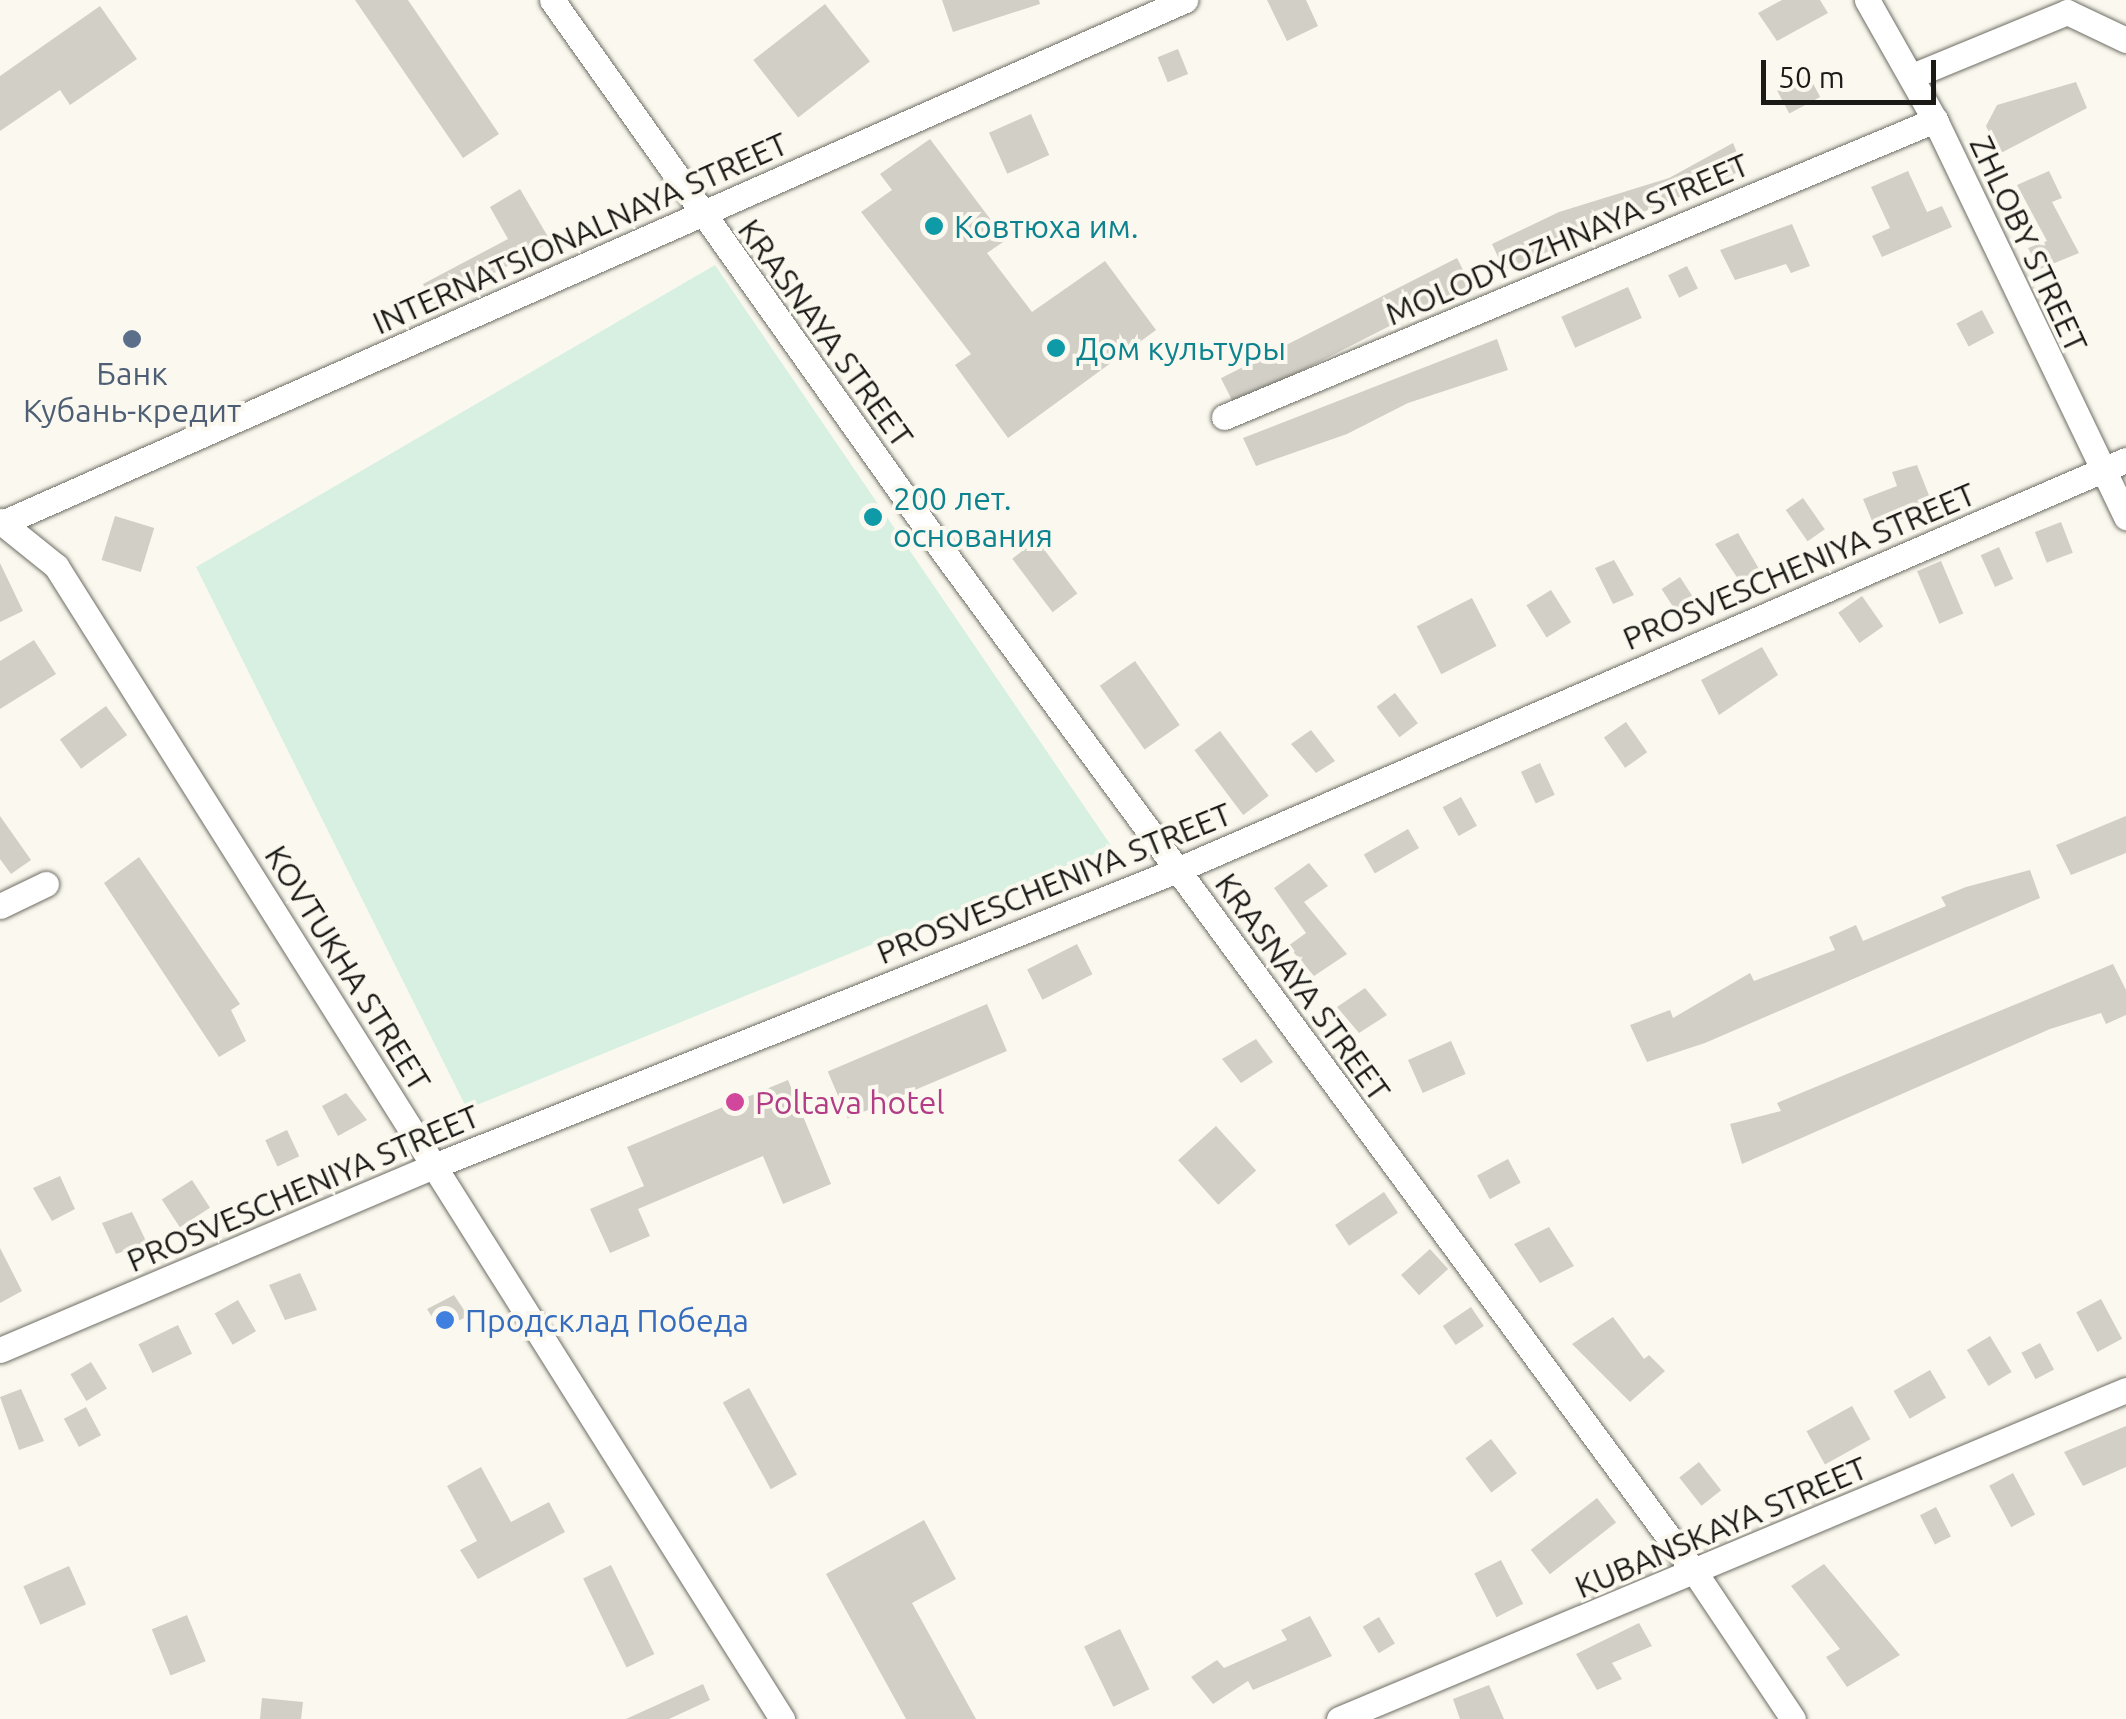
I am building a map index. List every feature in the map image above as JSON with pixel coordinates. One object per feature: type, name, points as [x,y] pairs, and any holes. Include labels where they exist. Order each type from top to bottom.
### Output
[{"type":"street","name":"KRASNAYA STREET","points":[[552,0],[700,213],[1177,870],[1696,1574],[1794,1719]]},
{"type":"street","name":"INTERNATSIONALNAYA STREET","points":[[1,523],[1185,0]]},
{"type":"street","name":"ZHLOBY STREET","points":[[1867,0],[1936,120],[2099,472],[2126,517]]},
{"type":"street","points":[[1912,76],[2068,12],[2126,40]]},
{"type":"street","name":"MOLODYOZHNAYA STREET","points":[[1224,417],[1936,120]]},
{"type":"street","name":"PROSVESCHENIYA STREET","points":[[0,1350],[434,1166],[1177,870],[2126,460]]},
{"type":"street","name":"KOVTUKHA STREET","points":[[1,523],[56,566],[782,1719]]},
{"type":"street","points":[[0,906],[46,884]]},
{"type":"street","name":"KUBANSKAYA STREET","points":[[1339,1719],[1696,1574],[2126,1390]]},
{"type":"green space","points":[[715,265],[1112,847],[467,1109],[196,567]]},
{"type":"building","points":[[355,0],[408,0],[499,134],[463,158]]},
{"type":"building","points":[[942,0],[1039,0],[1040,4],[953,32]]},
{"type":"building","points":[[1267,0],[1306,0],[1318,26],[1287,41]]},
{"type":"building","points":[[1782,0],[1820,0],[1828,13],[1777,41],[1758,13]]},
{"type":"building","points":[[825,4],[870,62],[798,118],[753,60]]},
{"type":"building","points":[[100,6],[137,59],[70,105],[60,90],[0,131],[0,76]]},
{"type":"building","points":[[1178,49],[1188,74],[1168,82],[1158,57]]},
{"type":"building","points":[[1808,74],[1820,97],[1789,113],[1777,90]]},
{"type":"building","points":[[2076,82],[2087,108],[1999,154],[1986,126],[1997,105]]},
{"type":"building","points":[[1031,114],[1049,155],[1007,174],[989,133]]},
{"type":"building","points":[[930,139],[1006,240],[987,253],[1032,312],[1105,261],[1156,330],[1008,438],[955,365],[971,354],[861,212],[892,190],[880,174]]},
{"type":"building","points":[[1733,143],[1744,170],[1504,270],[1492,244],[1559,212],[1669,178]]},
{"type":"building","points":[[1908,171],[1927,212],[1942,206],[1952,227],[1882,257],[1872,236],[1890,228],[1871,187]]},
{"type":"building","points":[[2049,171],[2062,198],[2052,202],[2079,253],[2040,269],[2028,248],[2047,241],[2017,185]]},
{"type":"building","points":[[520,189],[551,242],[434,306],[423,284],[508,239],[490,207]]},
{"type":"building","points":[[1792,224],[1810,266],[1791,273],[1786,264],[1735,280],[1720,250]]},
{"type":"building","points":[[1457,258],[1471,285],[1235,405],[1221,378]]},
{"type":"building","points":[[1687,266],[1698,288],[1679,298],[1668,275]]},
{"type":"building","points":[[1628,287],[1642,318],[1575,348],[1561,317]]},
{"type":"building","points":[[1982,310],[1994,333],[1969,347],[1956,324]]},
{"type":"building","points":[[1497,339],[1508,370],[1408,403],[1347,434],[1256,466],[1243,438]]},
{"type":"building","points":[[1917,465],[1934,508],[1875,528],[1863,499],[1897,486],[1892,472]]},
{"type":"building","points":[[1803,498],[1825,529],[1808,541],[1786,510]]},
{"type":"building","points":[[115,516],[154,528],[141,572],[102,560]]},
{"type":"building","points":[[2061,522],[2073,553],[2047,563],[2035,532]]},
{"type":"building","points":[[1738,533],[1762,574],[1742,585],[1715,544]]},
{"type":"building","points":[[1037,540],[1077,594],[1053,612],[1012,559]]},
{"type":"building","points":[[1999,547],[2013,579],[1995,587],[1981,555]]},
{"type":"building","points":[[1614,560],[1634,595],[1613,604],[1595,568]]},
{"type":"building","points":[[1941,561],[1963,613],[1939,624],[1917,571]]},
{"type":"building","points":[[0,563],[23,611],[0,622]]},
{"type":"building","points":[[1680,577],[1696,602],[1678,614],[1662,589]]},
{"type":"building","points":[[1551,590],[1571,622],[1547,638],[1526,605]]},
{"type":"building","points":[[1862,596],[1883,626],[1859,643],[1838,613]]},
{"type":"building","points":[[1472,598],[1497,646],[1441,674],[1417,626]]},
{"type":"building","points":[[34,640],[56,674],[0,709],[0,661]]},
{"type":"building","points":[[1762,647],[1778,675],[1719,715],[1701,680]]},
{"type":"building","points":[[1135,661],[1180,725],[1145,750],[1100,686]]},
{"type":"building","points":[[1395,693],[1418,723],[1400,737],[1377,707]]},
{"type":"building","points":[[106,706],[127,735],[81,769],[60,740]]},
{"type":"building","points":[[1626,722],[1647,752],[1625,768],[1604,737]]},
{"type":"building","points":[[1311,730],[1335,761],[1316,773],[1291,744]]},
{"type":"building","points":[[1220,731],[1269,796],[1243,815],[1194,750]]},
{"type":"building","points":[[1540,763],[1555,795],[1536,804],[1521,772]]},
{"type":"building","points":[[1461,797],[1477,826],[1459,836],[1443,807]]},
{"type":"building","points":[[0,816],[31,860],[11,874],[0,859]]},
{"type":"building","points":[[2126,816],[2126,853],[2071,875],[2056,845]]},
{"type":"building","points":[[1408,829],[1419,848],[1375,874],[1364,855]]},
{"type":"building","points":[[139,857],[240,1004],[231,1010],[246,1041],[219,1057],[104,883]]},
{"type":"building","points":[[1309,863],[1328,886],[1304,902],[1347,954],[1314,976],[1288,946],[1306,933],[1274,888]]},
{"type":"building","points":[[2030,870],[2040,898],[1705,1043],[1647,1062],[1630,1025],[1670,1010],[1673,1018],[1750,973],[1754,981],[1835,950],[1829,937],[1856,925],[1863,941],[1946,906],[1941,897]]},
{"type":"building","points":[[1077,944],[1092,974],[1043,1000],[1027,969]]},
{"type":"building","points":[[2113,964],[2126,990],[2126,1015],[2106,1024],[2101,1013],[2050,1029],[1742,1164],[1730,1124],[1781,1111],[1777,1103]]},
{"type":"building","points":[[1365,988],[1387,1015],[1359,1033],[1337,1007]]},
{"type":"building","points":[[987,1004],[1007,1051],[848,1119],[828,1072]]},
{"type":"building","points":[[1256,1039],[1273,1062],[1241,1083],[1222,1059]]},
{"type":"building","points":[[1451,1041],[1466,1074],[1423,1093],[1408,1060]]},
{"type":"building","points":[[788,1080],[831,1184],[783,1204],[763,1156],[638,1209],[650,1236],[610,1253],[590,1209],[644,1186],[627,1147]]},
{"type":"building","points":[[346,1093],[367,1120],[338,1136],[322,1106]]},
{"type":"building","points":[[1216,1126],[1256,1171],[1218,1205],[1178,1160]]},
{"type":"building","points":[[287,1130],[299,1156],[278,1166],[265,1140]]},
{"type":"building","points":[[1508,1159],[1521,1183],[1490,1199],[1477,1175]]},
{"type":"building","points":[[60,1176],[75,1209],[52,1221],[33,1188]]},
{"type":"building","points":[[192,1180],[210,1208],[180,1227],[162,1200]]},
{"type":"building","points":[[1384,1192],[1398,1213],[1349,1246],[1335,1225]]},
{"type":"building","points":[[132,1212],[147,1243],[116,1254],[102,1223]]},
{"type":"building","points":[[1549,1227],[1574,1266],[1540,1283],[1514,1244]]},
{"type":"building","points":[[0,1248],[22,1291],[0,1303]]},
{"type":"building","points":[[1430,1249],[1448,1269],[1419,1295],[1401,1275]]},
{"type":"building","points":[[300,1273],[317,1310],[285,1320],[269,1285]]},
{"type":"building","points":[[454,1295],[468,1316],[440,1330],[427,1309]]},
{"type":"building","points":[[2101,1299],[2122,1339],[2097,1352],[2076,1312]]},
{"type":"building","points":[[238,1300],[256,1331],[233,1345],[215,1314]]},
{"type":"building","points":[[1471,1307],[1484,1326],[1456,1345],[1443,1326]]},
{"type":"building","points":[[1613,1317],[1644,1359],[1649,1355],[1665,1371],[1630,1402],[1572,1344]]},
{"type":"building","points":[[178,1325],[192,1354],[152,1373],[138,1344]]},
{"type":"building","points":[[1990,1336],[2012,1372],[1988,1386],[1967,1350]]},
{"type":"building","points":[[2040,1343],[2054,1369],[2036,1379],[2021,1353]]},
{"type":"building","points":[[91,1362],[107,1389],[86,1401],[70,1374]]},
{"type":"building","points":[[1930,1370],[1946,1398],[1910,1419],[1894,1391]]},
{"type":"building","points":[[749,1388],[797,1475],[771,1489],[723,1403]]},
{"type":"building","points":[[21,1389],[44,1441],[19,1450],[0,1397]]},
{"type":"building","points":[[1852,1406],[1870,1439],[1825,1464],[1807,1431]]},
{"type":"building","points":[[86,1407],[101,1435],[79,1447],[64,1419]]},
{"type":"building","points":[[2126,1426],[2126,1467],[2083,1486],[2064,1452]]},
{"type":"building","points":[[1491,1439],[1517,1473],[1491,1493],[1465,1458]]},
{"type":"building","points":[[1699,1462],[1721,1490],[1701,1506],[1679,1477]]},
{"type":"building","points":[[481,1467],[511,1522],[549,1502],[565,1532],[478,1579],[460,1550],[477,1541],[447,1486]]},
{"type":"building","points":[[2013,1473],[2035,1514],[2011,1527],[1989,1486]]},
{"type":"building","points":[[1597,1498],[1616,1522],[1550,1574],[1531,1550]]},
{"type":"building","points":[[1936,1507],[1951,1536],[1935,1545],[1920,1515]]},
{"type":"building","points":[[924,1520],[956,1579],[912,1603],[976,1719],[906,1719],[826,1574]]},
{"type":"building","points":[[1501,1560],[1523,1604],[1497,1617],[1474,1574]]},
{"type":"building","points":[[1824,1564],[1900,1655],[1847,1687],[1826,1657],[1840,1649],[1791,1586]]},
{"type":"building","points":[[611,1565],[654,1654],[627,1668],[583,1579]]},
{"type":"building","points":[[69,1566],[86,1604],[40,1625],[23,1586]]},
{"type":"building","points":[[187,1615],[206,1661],[170,1676],[152,1629]]},
{"type":"building","points":[[1310,1616],[1332,1656],[1253,1690],[1248,1681],[1213,1704],[1191,1677],[1217,1660],[1224,1668],[1287,1640],[1281,1630]]},
{"type":"building","points":[[1379,1617],[1395,1644],[1379,1653],[1363,1627]]},
{"type":"building","points":[[1639,1623],[1652,1646],[1612,1663],[1622,1679],[1597,1690],[1576,1654]]},
{"type":"building","points":[[1120,1629],[1149,1689],[1113,1707],[1084,1647]]},
{"type":"building","points":[[703,1684],[710,1700],[669,1719],[626,1719]]},
{"type":"building","points":[[1489,1685],[1504,1719],[1460,1719],[1453,1699]]},
{"type":"building","points":[[262,1698],[303,1702],[301,1719],[260,1719]]},
{"type":"place","name":"Ковтюха им.","points":[[934,226]]},
{"type":"place","name":"Банк Кубань-кредит","points":[[132,339]]},
{"type":"place","name":"Дом культуры","points":[[1056,348]]},
{"type":"place","name":"200 лет. основания","points":[[873,517]]},
{"type":"place","name":"Poltava hotel","points":[[735,1102]]},
{"type":"place","name":"Продсклад Победа","points":[[445,1320]]}]
